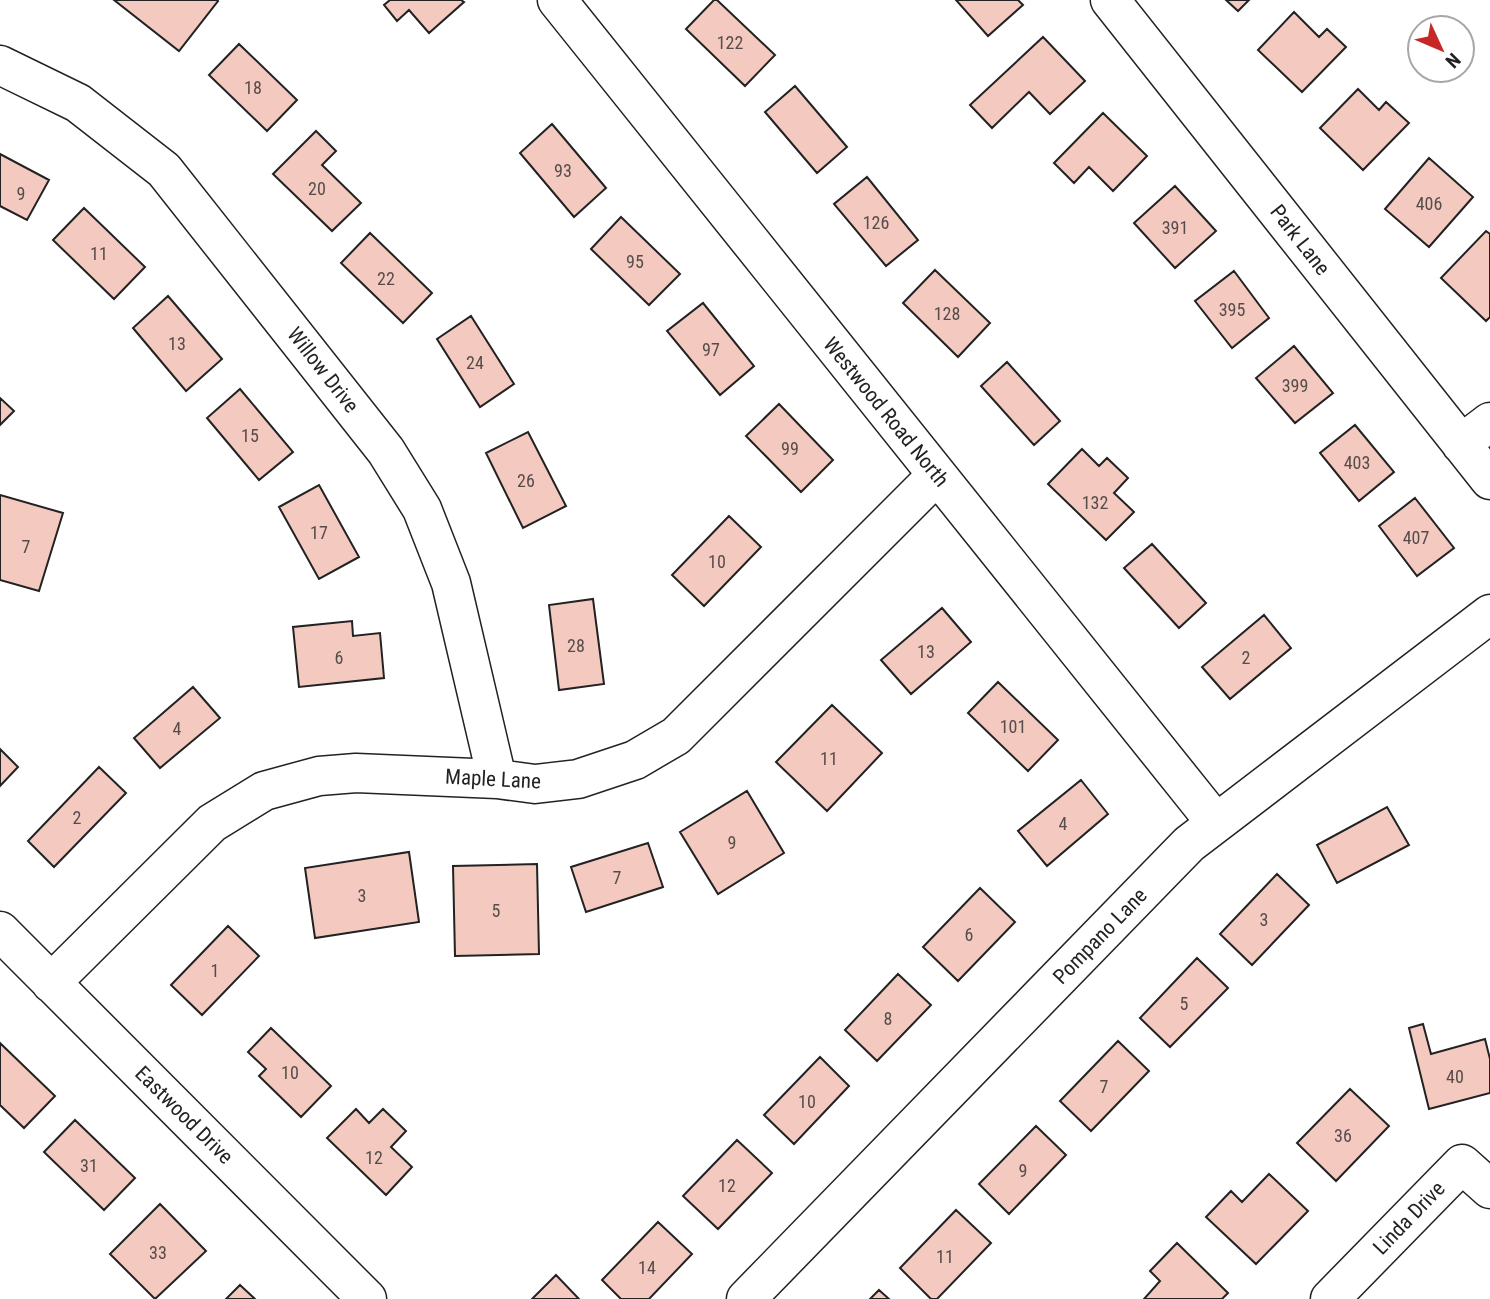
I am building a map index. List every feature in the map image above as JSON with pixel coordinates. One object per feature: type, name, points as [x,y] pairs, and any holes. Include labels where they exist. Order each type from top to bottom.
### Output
[{"type":"street","name":"Westwood Road North","points":[[557,0],[1216,823]]},
{"type":"street","name":"Park Lane","points":[[1110,0],[1476,433],[1490,480]]},
{"type":"street","name":"Willow Drive","points":[[0,65],[78,103],[164,170],[386,450],[422,509],[451,583],[497,779]]},
{"type":"street","name":"Maple Lane","points":[[51,983],[212,824],[264,791],[319,776],[356,773],[497,779],[535,784],[578,779],[635,760],[676,736],[937,475]]},
{"type":"street","name":"Pompano Lane","points":[[746,1299],[1189,844],[1490,614]]},
{"type":"street","name":"Eastwood Drive","points":[[0,931],[367,1299]]},
{"type":"street","name":"Linda Drive","points":[[1330,1299],[1462,1164],[1490,1189]]},
{"type":"building","points":[[114,0],[217,0],[218,1],[179,51]]},
{"type":"building","points":[[390,0],[464,2],[429,33],[409,10],[397,21],[384,5]]},
{"type":"building","points":[[714,0],[775,55],[745,86],[686,29]]},
{"type":"building","points":[[956,0],[1018,0],[1023,5],[988,36]]},
{"type":"building","points":[[1226,0],[1249,0],[1238,11]]},
{"type":"building","points":[[1294,12],[1319,37],[1327,29],[1346,47],[1302,92],[1258,50]]},
{"type":"building","points":[[1043,37],[1085,81],[1050,114],[1029,92],[992,128],[970,105]]},
{"type":"building","points":[[239,44],[297,100],[267,131],[209,75]]},
{"type":"building","points":[[795,86],[847,147],[817,173],[765,112]]},
{"type":"building","points":[[1358,89],[1379,110],[1386,102],[1409,123],[1363,170],[1320,128]]},
{"type":"building","points":[[1103,113],[1147,156],[1113,191],[1089,167],[1074,183],[1054,163]]},
{"type":"building","points":[[552,124],[606,188],[574,217],[520,153]]},
{"type":"building","points":[[316,131],[336,151],[322,165],[361,203],[332,231],[273,174]]},
{"type":"building","points":[[0,154],[49,180],[27,220],[0,206]]},
{"type":"building","points":[[1429,158],[1473,197],[1429,247],[1385,209]]},
{"type":"building","points":[[867,177],[918,240],[886,266],[834,204]]},
{"type":"building","points":[[1175,186],[1216,231],[1175,268],[1134,223]]},
{"type":"building","points":[[84,208],[145,267],[114,299],[53,240]]},
{"type":"building","points":[[621,217],[680,274],[649,305],[591,249]]},
{"type":"building","points":[[1486,231],[1490,234],[1490,317],[1486,321],[1441,278]]},
{"type":"building","points":[[370,233],[432,293],[403,323],[341,263]]},
{"type":"building","points":[[935,270],[990,323],[958,357],[903,303]]},
{"type":"building","points":[[1234,271],[1269,318],[1232,348],[1195,301]]},
{"type":"building","points":[[168,296],[222,359],[186,391],[133,328]]},
{"type":"building","points":[[703,303],[754,366],[720,395],[667,331]]},
{"type":"building","points":[[471,316],[514,384],[480,407],[437,339]]},
{"type":"building","points":[[1294,346],[1333,393],[1295,423],[1256,378]]},
{"type":"building","points":[[1007,362],[1060,421],[1034,445],[981,386]]},
{"type":"building","points":[[240,389],[293,452],[259,480],[207,418]]},
{"type":"building","points":[[0,398],[14,411],[0,425]]},
{"type":"building","points":[[779,404],[833,460],[801,492],[746,436]]},
{"type":"building","points":[[1355,425],[1394,472],[1359,501],[1320,453]]},
{"type":"building","points":[[528,432],[566,506],[523,528],[486,453]]},
{"type":"building","points":[[1082,449],[1099,466],[1107,458],[1128,478],[1114,493],[1134,512],[1106,540],[1048,484]]},
{"type":"building","points":[[319,485],[359,557],[319,579],[279,507]]},
{"type":"building","points":[[0,495],[63,513],[39,591],[0,580]]},
{"type":"building","points":[[1415,498],[1454,548],[1417,576],[1379,526]]},
{"type":"building","points":[[729,516],[761,547],[704,606],[672,575]]},
{"type":"building","points":[[1152,544],[1206,603],[1179,628],[1124,568]]},
{"type":"building","points":[[593,599],[604,684],[559,690],[549,605]]},
{"type":"building","points":[[942,608],[971,642],[911,694],[881,660]]},
{"type":"building","points":[[1264,615],[1291,648],[1230,699],[1202,667]]},
{"type":"building","points":[[352,621],[353,636],[380,633],[384,678],[299,687],[293,627]]},
{"type":"building","points":[[998,682],[1058,740],[1028,771],[968,713]]},
{"type":"building","points":[[193,687],[220,718],[160,768],[134,738]]},
{"type":"building","points":[[832,705],[882,753],[827,811],[776,762]]},
{"type":"building","points":[[0,749],[18,767],[0,786]]},
{"type":"building","points":[[99,767],[126,793],[54,867],[28,841]]},
{"type":"building","points":[[1081,780],[1108,814],[1047,866],[1018,831]]},
{"type":"building","points":[[747,791],[784,853],[718,894],[680,832]]},
{"type":"building","points":[[1387,807],[1409,845],[1337,883],[1317,845]]},
{"type":"building","points":[[648,843],[663,887],[586,912],[571,867]]},
{"type":"building","points":[[409,852],[419,922],[315,938],[305,868]]},
{"type":"building","points":[[537,864],[539,954],[455,956],[453,866]]},
{"type":"building","points":[[1277,874],[1309,905],[1252,965],[1220,934]]},
{"type":"building","points":[[980,888],[1015,922],[958,981],[923,947]]},
{"type":"building","points":[[228,926],[259,956],[202,1015],[171,985]]},
{"type":"building","points":[[1197,958],[1228,988],[1170,1047],[1140,1018]]},
{"type":"building","points":[[898,974],[931,1005],[877,1061],[845,1030]]},
{"type":"building","points":[[1423,1024],[1431,1054],[1485,1039],[1490,1059],[1490,1093],[1429,1109],[1409,1028]]},
{"type":"building","points":[[271,1028],[331,1086],[301,1117],[259,1076],[266,1069],[248,1052]]},
{"type":"building","points":[[1118,1041],[1149,1071],[1091,1131],[1060,1101]]},
{"type":"building","points":[[0,1043],[55,1096],[24,1128],[0,1105]]},
{"type":"building","points":[[820,1057],[849,1086],[794,1144],[764,1115]]},
{"type":"building","points":[[1350,1089],[1389,1126],[1336,1181],[1297,1143]]},
{"type":"building","points":[[356,1109],[369,1123],[383,1109],[406,1131],[391,1147],[412,1167],[386,1195],[327,1138]]},
{"type":"building","points":[[75,1120],[135,1178],[104,1210],[44,1152]]},
{"type":"building","points":[[1036,1126],[1066,1155],[1009,1214],[979,1184]]},
{"type":"building","points":[[737,1140],[772,1173],[718,1229],[683,1196]]},
{"type":"building","points":[[1269,1174],[1308,1211],[1256,1264],[1206,1217],[1231,1191],[1242,1202]]},
{"type":"building","points":[[160,1204],[206,1251],[155,1299],[110,1254]]},
{"type":"building","points":[[956,1210],[991,1243],[937,1299],[931,1299],[900,1268]]},
{"type":"building","points":[[658,1222],[692,1254],[649,1299],[621,1299],[602,1280]]},
{"type":"building","points":[[1177,1243],[1228,1293],[1222,1299],[1144,1299],[1160,1281],[1150,1271]]},
{"type":"building","points":[[556,1275],[579,1299],[532,1299]]},
{"type":"building","points":[[240,1285],[255,1299],[226,1299]]},
{"type":"building","points":[[879,1290],[889,1299],[870,1299]]}]
